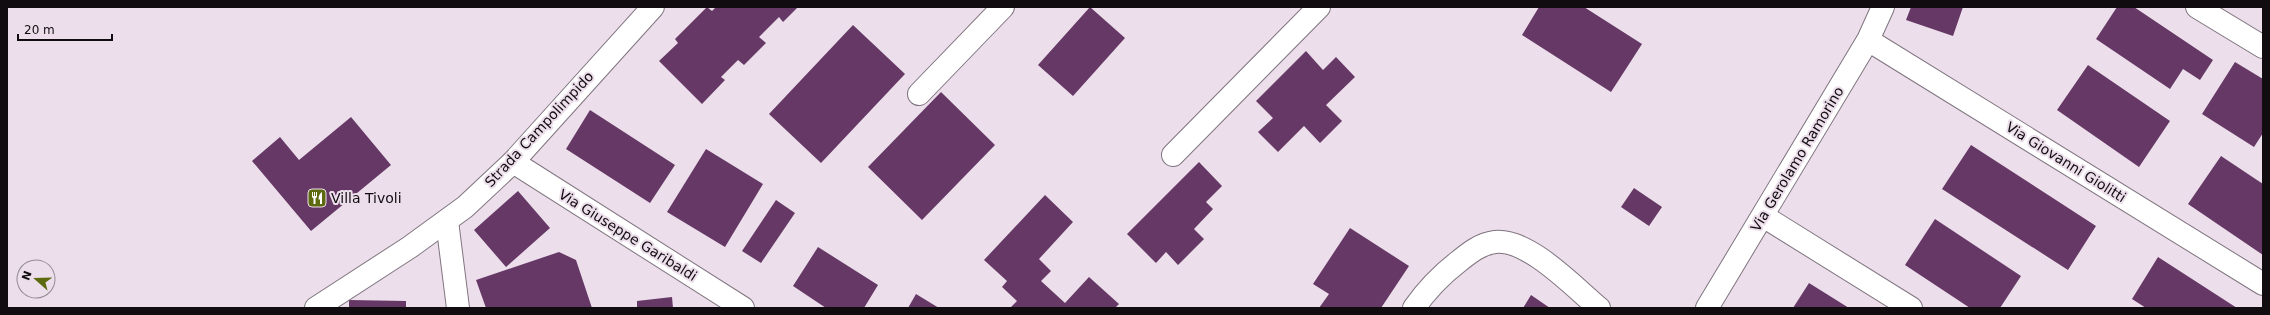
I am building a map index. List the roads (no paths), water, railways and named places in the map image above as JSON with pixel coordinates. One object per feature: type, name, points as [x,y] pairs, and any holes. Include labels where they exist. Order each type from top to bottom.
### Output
[{"type":"street","name":"Strada Campolimpido","points":[[316,308],[448,221],[512,162],[653,7]]},
{"type":"street","points":[[919,94],[1003,7]]},
{"type":"street","points":[[1173,155],[1319,7]]},
{"type":"street","name":"Via Gerolamo Ramorino","points":[[1707,308],[1868,40],[1883,7]]},
{"type":"street","points":[[2197,7],[2263,47]]},
{"type":"street","name":"Via Giovanni Giolitti","points":[[1868,40],[2263,284]]},
{"type":"street","name":"Via Giuseppe Garibaldi","points":[[512,162],[743,308]]},
{"type":"street","points":[[1763,216],[1911,308]]},
{"type":"street","points":[[448,221],[458,308]]},
{"type":"street","points":[[1414,308],[1432,286],[1469,253],[1487,244],[1497,242],[1508,243],[1529,252],[1599,308]]},
{"type":"place","name":"Villa Tivoli","points":[[317,198]]}]
